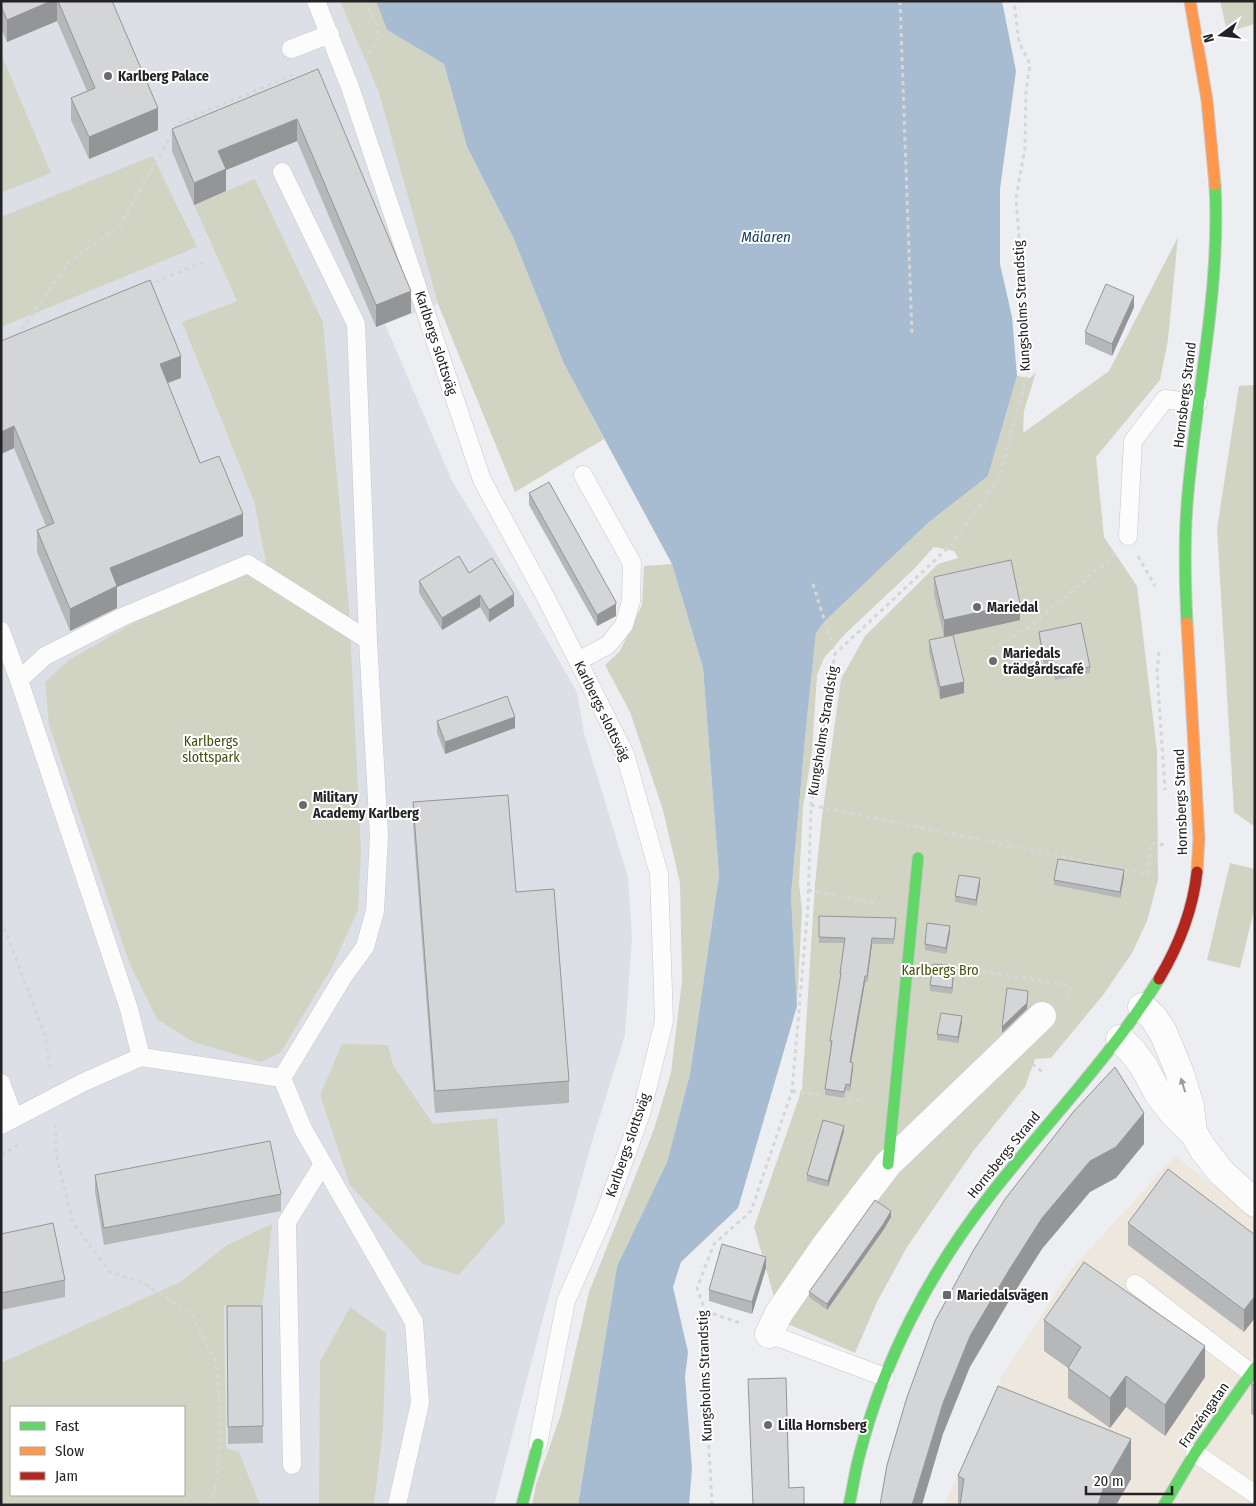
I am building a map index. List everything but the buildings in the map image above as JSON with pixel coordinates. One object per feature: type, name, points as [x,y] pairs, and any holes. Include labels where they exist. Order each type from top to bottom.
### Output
[{"type":"street","name":"Hornsbergs Strand","points":[[849,1505],[860,1452],[886,1377],[919,1306],[943,1262],[988,1198],[1120,1039],[1142,1007],[1174,951],[1194,892],[1198,870],[1199,838],[1186,596],[1185,540],[1188,489],[1215,267],[1217,208],[1208,99],[1190,1]]},
{"type":"street","points":[[888,1164],[918,858]]},
{"type":"street","points":[[1142,1007],[1153,1017],[1164,1032],[1190,1106],[1193,1132]]},
{"type":"street","points":[[769,1334],[779,1313],[810,1268],[888,1164],[1042,1016]]},
{"type":"street","points":[[1120,1039],[1144,1067],[1159,1095],[1174,1114],[1193,1132],[1203,1149],[1221,1172],[1255,1203]]},
{"type":"street","name":"Franzéngatan","points":[[1164,1505],[1195,1453],[1253,1371]]},
{"type":"street","name":"Karlbergs slottsväg","points":[[522,1505],[538,1444]]},
{"type":"lane","name":"Karlbergs slottsväg","points":[[316,1],[350,87],[482,480],[546,598],[625,754],[659,874],[664,1021],[641,1114],[604,1215],[566,1301],[538,1444]]},
{"type":"lane","points":[[291,49],[330,34]]},
{"type":"lane","points":[[282,172],[356,324],[368,640],[379,836],[375,912],[365,947],[342,977],[282,1078]]},
{"type":"lane","points":[[1128,536],[1133,441],[1165,399],[1198,403]]},
{"type":"lane","points":[[578,661],[608,645],[624,625],[631,601],[632,563],[583,475]]},
{"type":"lane","points":[[19,680],[45,656],[122,618],[248,564],[368,640]]},
{"type":"lane","points":[[1,631],[129,1009],[141,1057]]},
{"type":"lane","points":[[1,1083],[8,1122],[84,1082],[141,1057],[282,1078]]},
{"type":"lane","points":[[282,1078],[303,1129],[414,1322],[420,1404],[397,1505]]},
{"type":"lane","points":[[292,1465],[287,1222],[323,1164]]},
{"type":"lane","points":[[1135,1284],[1253,1371]]},
{"type":"lane","points":[[769,1334],[886,1377]]},
{"type":"lane","points":[[1195,1453],[1255,1494]]},
{"type":"path","points":[[350,87],[380,36],[366,1]]},
{"type":"path","points":[[900,1],[912,336]]},
{"type":"path","name":"Kungsholms Strandstig","points":[[712,1505],[705,1374],[705,1311],[697,1288],[714,1244],[751,1211],[792,1092],[808,890],[811,804],[835,654],[950,546],[998,480],[1029,369],[1016,198],[1025,147],[1026,92],[1030,64],[1019,42],[1014,1]]},
{"type":"path","points":[[24,335],[15,338],[70,261],[119,227],[178,123],[300,72],[291,49]]},
{"type":"path","points":[[143,287],[206,261]]},
{"type":"path","points":[[992,649],[1029,627],[1110,559],[1128,536],[1155,586]]},
{"type":"path","points":[[813,584],[835,654]]},
{"type":"path","points":[[1159,650],[1157,672],[1163,777],[1166,796]]},
{"type":"path","points":[[811,804],[1148,874],[1151,843],[1166,845]]},
{"type":"path","points":[[808,890],[913,910]]},
{"type":"path","points":[[1,920],[45,1035],[55,1097],[56,1154],[73,1222],[110,1272],[144,1283],[192,1315],[216,1362],[221,1418],[217,1479],[210,1505]]},
{"type":"path","points":[[908,959],[1066,985],[1071,991],[1042,1016]]},
{"type":"path","points":[[792,1092],[893,1105]]},
{"type":"path","points":[[705,1311],[769,1334]]},
{"type":"shaded area","name":"Military Academy Karlberg","points":[[1,1],[376,1],[387,30],[378,90],[438,304],[385,324],[452,481],[516,586],[577,692],[584,733],[628,877],[632,937],[625,1035],[591,1145],[548,1299],[494,1505],[1,1505]]},
{"type":"shaded area","points":[[1175,1156],[1255,1217],[1255,1505],[944,1505],[1002,1376],[1069,1272]]},
{"type":"green space","points":[[340,1],[376,1],[387,30],[444,64],[467,147],[513,237],[564,364],[604,439],[515,492],[438,304],[378,90]]},
{"type":"green space","points":[[1220,1],[1255,1],[1255,24],[1227,32]]},
{"type":"green space","points":[[1,53],[51,173],[1,193]]},
{"type":"green space","points":[[153,156],[197,247],[1,327],[1,217]]},
{"type":"green space","name":"Karlbergs slottspark","points":[[255,179],[323,322],[349,608],[361,851],[358,910],[331,969],[281,1052],[261,1062],[193,1042],[157,1019],[129,962],[49,725],[45,682],[69,660],[149,614],[250,573],[266,562],[254,501],[182,322],[237,301],[194,205]]},
{"type":"green space","name":"Karlbergs Bro","points":[[1178,237],[1168,340],[1160,380],[1096,457],[1104,537],[1137,586],[1157,751],[1158,880],[1147,921],[1132,953],[1103,995],[1051,1058],[1035,1059],[1025,1087],[974,1150],[907,1247],[877,1302],[855,1353],[781,1321],[754,1227],[802,1089],[815,884],[822,816],[841,679],[865,636],[938,564],[958,558],[954,551],[934,547],[912,571],[845,634],[824,658],[817,675],[812,752],[803,808],[799,883],[802,910],[797,1006],[791,896],[816,633],[824,622],[928,523],[988,476],[1017,376],[1030,378],[1036,372],[1024,411],[1023,433],[1109,371]]},
{"type":"green space","points":[[1255,385],[1255,827],[1234,812],[1217,529],[1239,386]]},
{"type":"green space","points":[[672,564],[703,668],[719,875],[690,1074],[667,1162],[617,1266],[578,1505],[532,1505],[536,1485],[561,1414],[589,1292],[654,1129],[671,1073],[682,980],[680,883],[663,810],[630,712],[605,665],[620,651],[642,605],[644,566]]},
{"type":"green space","points":[[1230,863],[1255,869],[1255,906],[1240,968],[1207,960]]},
{"type":"green space","points":[[342,1044],[388,1045],[393,1065],[433,1124],[497,1118],[505,1222],[459,1275],[423,1264],[350,1185],[320,1095]]},
{"type":"green space","points":[[272,1224],[262,1310],[224,1305],[226,1448],[239,1452],[260,1505],[1,1505],[1,1363],[180,1282],[227,1245]]},
{"type":"green space","points":[[350,1307],[386,1333],[383,1429],[374,1505],[319,1505],[320,1362]]},
{"type":"water","name":"Mälaren","points":[[376,1],[1002,1],[1016,71],[1000,189],[1000,264],[1012,317],[1017,376],[988,476],[928,523],[824,622],[816,633],[791,896],[797,1006],[738,1208],[681,1262],[673,1287],[688,1352],[685,1377],[692,1469],[689,1505],[578,1505],[617,1266],[667,1162],[690,1074],[719,875],[703,668],[672,564],[564,364],[513,237],[467,147],[444,64],[387,30]]},
{"type":"traffic: fast","points":[[1187,623],[1185,535],[1191,465],[1211,305],[1216,225],[1215,185]]},
{"type":"traffic: fast","points":[[888,1164],[918,858]]},
{"type":"traffic: fast","points":[[849,1505],[860,1453],[882,1384],[896,1350],[930,1285],[969,1223],[1012,1167],[1100,1062],[1159,979]]},
{"type":"traffic: fast","points":[[1164,1505],[1195,1453],[1255,1368]]},
{"type":"traffic: fast","points":[[522,1505],[538,1444]]},
{"type":"traffic: slow","points":[[1190,1],[1207,100],[1215,185]]},
{"type":"traffic: slow","points":[[1187,623],[1199,838],[1197,872]]},
{"type":"traffic: jam","points":[[1159,979],[1184,927],[1192,900],[1197,872]]},
{"type":"place","name":"Karlberg Palace","points":[[108,76]]},
{"type":"place","name":"Mariedal","points":[[977,607]]},
{"type":"place","name":"Mariedals trädgårdscafé","points":[[993,661]]},
{"type":"place","name":"Military Academy Karlberg","points":[[303,805]]},
{"type":"place","name":"Mariedalsvägen","points":[[947,1295]]},
{"type":"place","name":"Lilla Hornsberg","points":[[768,1425]]}]
